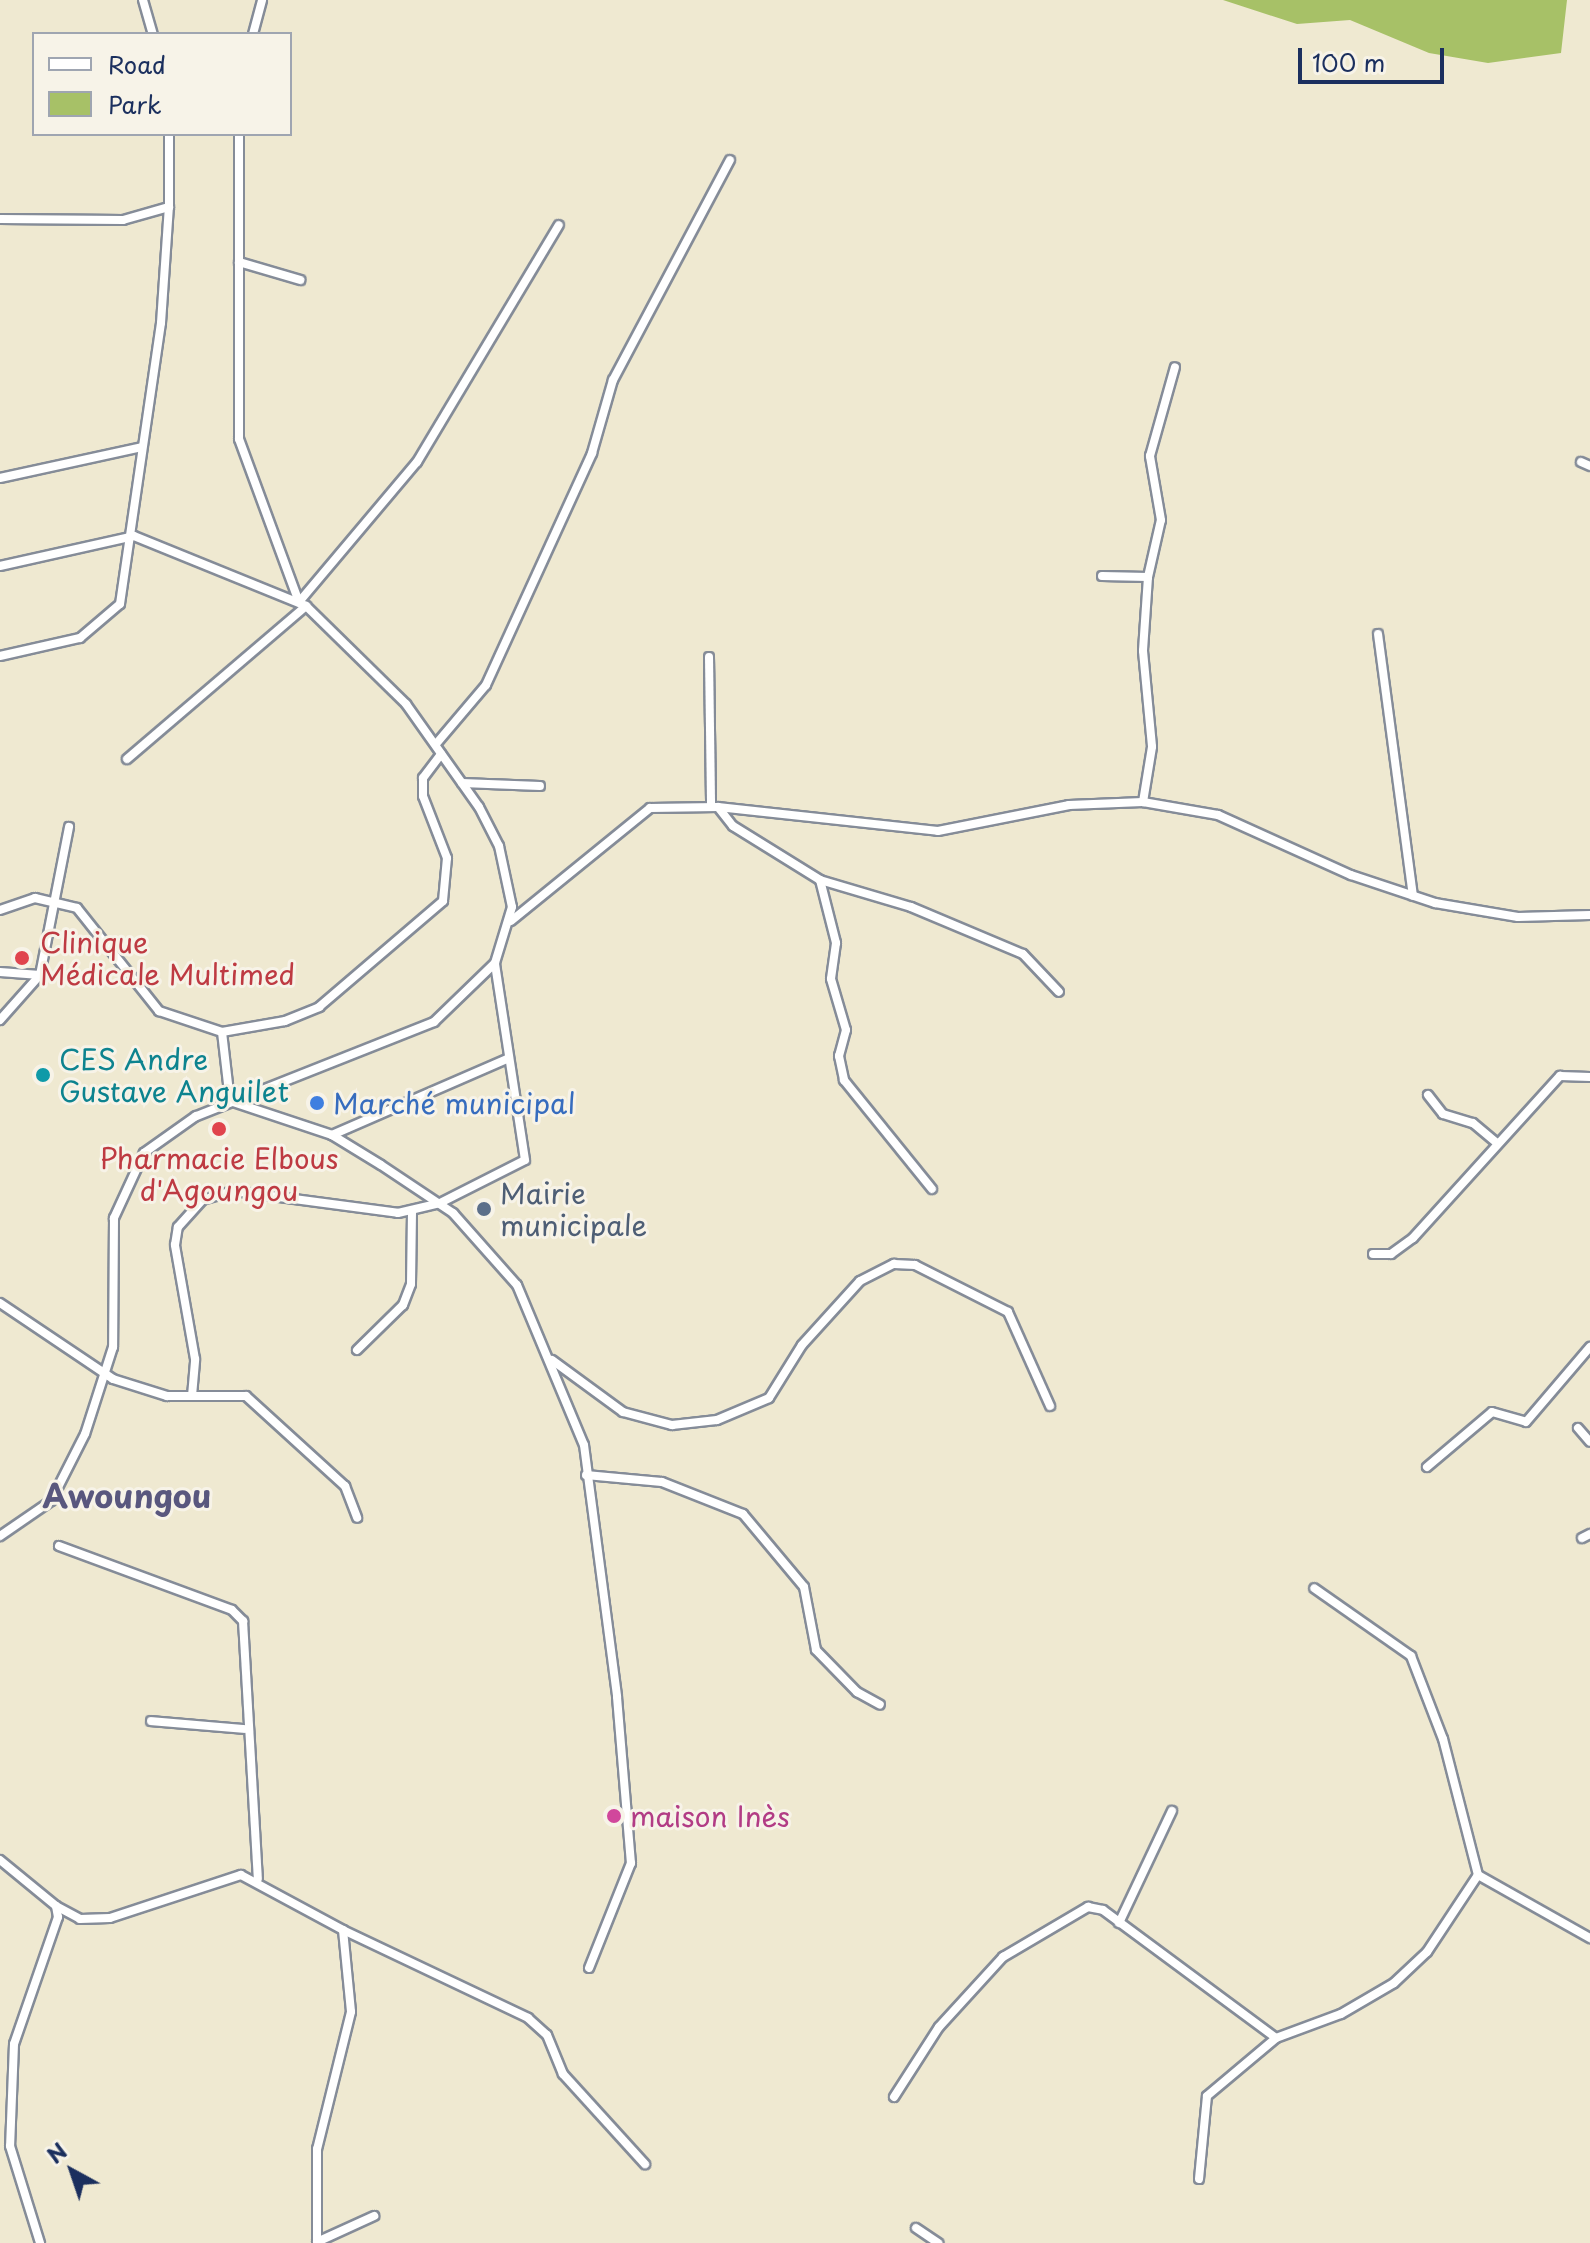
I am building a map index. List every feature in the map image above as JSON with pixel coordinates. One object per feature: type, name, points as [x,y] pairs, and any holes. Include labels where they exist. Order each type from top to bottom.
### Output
[{"type":"street","points":[[143,0],[152,32]]},
{"type":"street","points":[[254,32],[262,0]]},
{"type":"street","points":[[0,656],[102,627],[120,604],[134,536],[142,447],[161,323],[169,207],[169,136]]},
{"type":"street","points":[[239,136],[239,439],[302,604]]},
{"type":"street","points":[[436,744],[486,685],[592,453],[613,380],[730,160]]},
{"type":"street","points":[[0,219],[123,220],[169,207]]},
{"type":"street","points":[[127,759],[302,604],[417,462],[559,225]]},
{"type":"street","points":[[239,262],[300,280]]},
{"type":"street","points":[[1143,802],[1152,747],[1143,651],[1148,577],[1161,520],[1150,456],[1175,367]]},
{"type":"street","points":[[0,478],[142,447]]},
{"type":"street","points":[[0,566],[134,536],[302,604],[380,675],[436,744],[462,783],[499,846],[510,921],[495,963],[460,1003],[421,1029],[230,1101],[164,1134],[126,1181],[114,1218],[115,1321],[105,1375],[65,1480],[37,1514],[0,1536]]},
{"type":"street","points":[[1102,576],[1148,577]]},
{"type":"street","points":[[1378,634],[1413,896]]},
{"type":"street","points":[[709,657],[715,807],[733,826],[820,880],[989,936],[1037,964],[1059,992]]},
{"type":"street","points":[[0,910],[56,899],[88,919],[159,1011],[222,1032],[285,1021],[319,1007],[443,901],[447,858],[423,796],[423,778],[441,754]]},
{"type":"street","points":[[462,783],[540,786]]},
{"type":"street","points":[[510,921],[650,808],[715,807],[938,831],[1069,805],[1143,802],[1218,815],[1413,896],[1518,917],[1590,915]]},
{"type":"street","points":[[0,1020],[40,975],[69,827]]},
{"type":"street","points":[[820,880],[836,943],[831,979],[846,1030],[839,1056],[844,1080],[932,1189]]},
{"type":"street","points":[[192,1396],[195,1359],[175,1245],[191,1209],[234,1191],[412,1211],[440,1203],[525,1160],[507,1059],[495,963]]},
{"type":"street","points":[[0,972],[40,975]]},
{"type":"street","points":[[222,1032],[230,1101]]},
{"type":"street","points":[[332,1135],[507,1059]]},
{"type":"street","points":[[1373,1254],[1391,1254],[1413,1238],[1496,1142],[1560,1076],[1590,1077]]},
{"type":"street","points":[[1428,1095],[1443,1114],[1473,1123],[1496,1142]]},
{"type":"street","points":[[230,1101],[332,1135],[440,1203],[500,1260],[551,1360],[578,1424],[631,1863],[589,1968]]},
{"type":"street","points":[[357,1350],[403,1305],[411,1284],[412,1211]]},
{"type":"street","points":[[551,1360],[623,1412],[672,1425],[717,1420],[769,1398],[802,1345],[860,1281],[894,1264],[915,1265],[1008,1312],[1050,1406]]},
{"type":"street","points":[[0,1303],[105,1375],[192,1396],[246,1396],[270,1413],[353,1496],[357,1518]]},
{"type":"street","points":[[1427,1467],[1492,1412],[1526,1422],[1590,1347]]},
{"type":"street","points":[[1578,1428],[1590,1442]]},
{"type":"street","points":[[586,1475],[662,1482],[743,1514],[804,1587],[816,1650],[857,1692],[880,1705]]},
{"type":"street","points":[[59,1546],[237,1614],[246,1630],[245,1729],[258,1879]]},
{"type":"street","points":[[1199,2179],[1207,2096],[1276,2038],[1341,2014],[1394,1983],[1427,1952],[1478,1875],[1464,1804],[1417,1666],[1336,1598],[1314,1588]]},
{"type":"street","points":[[151,1721],[245,1729]]},
{"type":"street","points":[[1119,1923],[1172,1811]]},
{"type":"street","points":[[0,1860],[56,1906],[90,1921],[226,1877],[258,1879],[343,1930],[528,2018],[547,2035],[563,2074],[645,2164]]},
{"type":"street","points":[[1478,1875],[1590,1938]]},
{"type":"street","points":[[40,2243],[10,2146],[14,2044],[58,1932],[56,1906]]},
{"type":"street","points":[[894,2097],[939,2027],[1003,1957],[1088,1907],[1119,1923],[1276,2038]]},
{"type":"street","points":[[343,1930],[351,2012],[317,2149],[317,2242],[374,2216]]},
{"type":"street","points":[[916,2228],[938,2243]]},
{"type":"green space","points":[[1223,0],[1567,0],[1561,53],[1488,63],[1429,53],[1350,20],[1297,24]]},
{"type":"place","name":"Clinique Médicale Multimed","points":[[22,958]]},
{"type":"place","name":"CES Andre Gustave Anguilet","points":[[43,1075]]},
{"type":"place","name":"Marché municipal","points":[[317,1103]]},
{"type":"place","name":"Pharmacie Elbous d'Agoungou","points":[[219,1129]]},
{"type":"place","name":"Mairie municipale","points":[[484,1209]]},
{"type":"place","name":"maison Inès","points":[[614,1816]]},
{"type":"district","name":"Awoungou","points":[[127,1495]]}]
